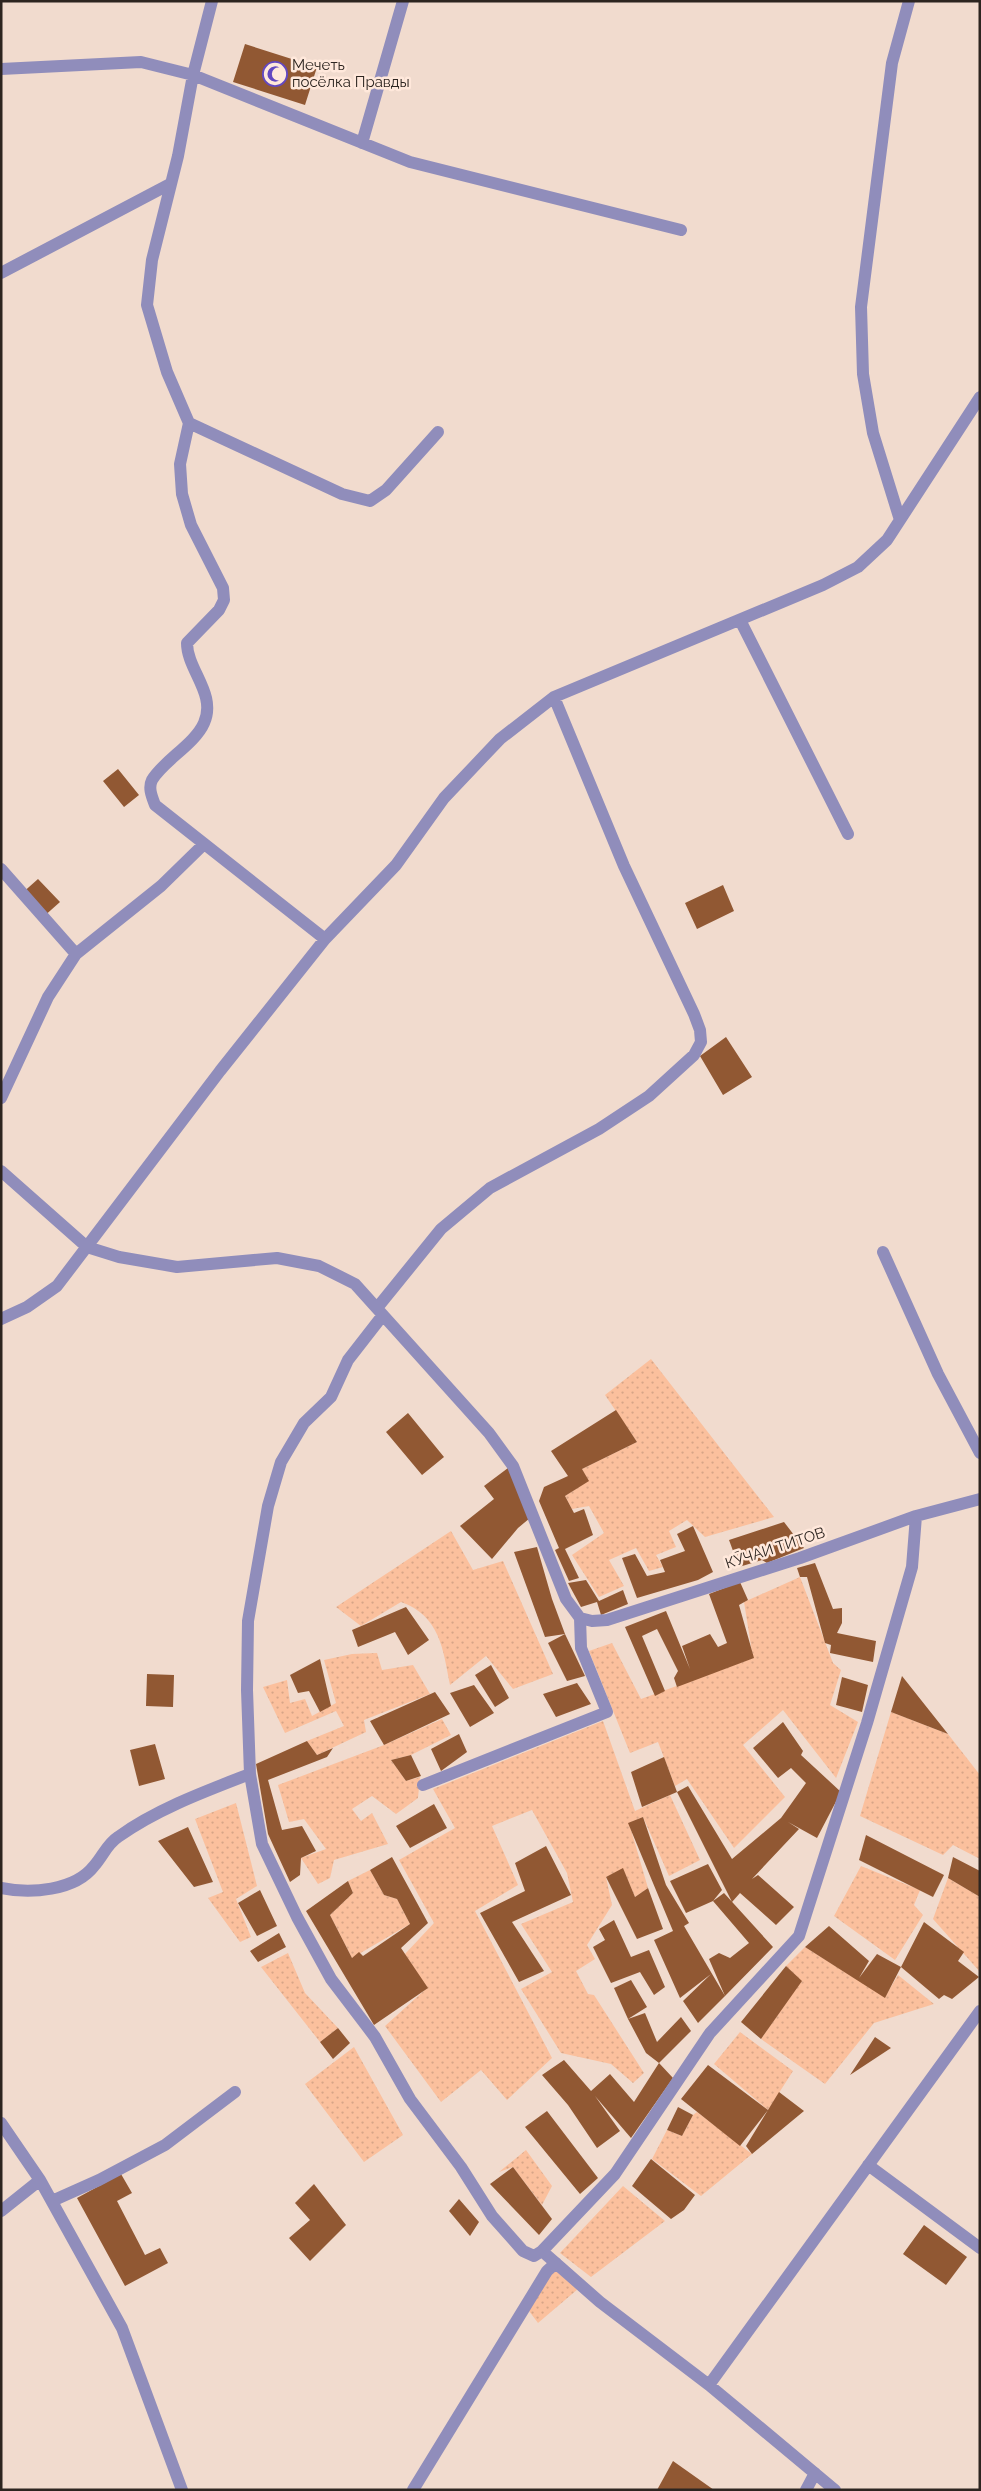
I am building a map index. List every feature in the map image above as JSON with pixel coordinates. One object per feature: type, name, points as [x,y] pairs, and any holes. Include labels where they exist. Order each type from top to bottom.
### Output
[{"type":"street","points":[[212,1],[193,75],[178,156],[152,260],[147,305],[167,372],[189,423],[180,464],[182,494],[191,526],[223,588],[224,600],[219,610],[187,643],[187,652],[204,688],[206,712],[204,723],[195,737],[152,780],[150,793],[156,805],[325,939]]},
{"type":"street","points":[[362,143],[403,1]]},
{"type":"street","points":[[900,520],[873,433],[863,374],[861,307],[892,63],[910,1]]},
{"type":"street","points":[[1,69],[141,62],[193,75],[410,162],[680,230]]},
{"type":"street","points":[[1,273],[170,184]]},
{"type":"street","points":[[1,1319],[27,1307],[57,1286],[220,1071],[325,939],[396,865],[444,798],[500,739],[554,697],[824,585],[858,567],[887,540],[980,397]]},
{"type":"street","points":[[189,423],[342,494],[370,501],[386,490],[438,432]]},
{"type":"street","points":[[740,620],[848,834]]},
{"type":"street","points":[[554,697],[624,866],[694,1014],[700,1030],[701,1042],[694,1054],[649,1096],[599,1129],[490,1188],[441,1229],[380,1312],[348,1360],[331,1397],[304,1423],[281,1462],[268,1506],[248,1621],[247,1690],[250,1774],[262,1844],[297,1917],[331,1979],[375,2037],[410,2099],[461,2167],[492,2216],[523,2251],[534,2256],[542,2251],[615,2174],[710,2034],[798,1936],[867,1723],[912,1567],[916,1516]]},
{"type":"street","points":[[1,1098],[48,997],[76,954],[161,886],[204,844]]},
{"type":"street","points":[[1,869],[76,954]]},
{"type":"street","points":[[1,1171],[87,1247],[119,1257],[177,1267],[276,1258],[319,1266],[356,1284],[489,1433],[513,1466],[566,1599],[580,1618],[581,1648],[607,1712],[423,1785]]},
{"type":"street","points":[[883,1252],[938,1374],[980,1453]]},
{"type":"street","name":"КӮЧАИ ТИТОВ","points":[[580,1618],[592,1621],[607,1620],[800,1558],[916,1516],[980,1499]]},
{"type":"street","points":[[1,1888],[16,1891],[48,1888],[75,1881],[94,1867],[104,1850],[118,1837],[188,1798],[250,1774]]},
{"type":"street","points":[[709,2385],[980,2011]]},
{"type":"street","points":[[52,2201],[99,2180],[165,2145],[235,2092]]},
{"type":"street","points":[[1,2123],[40,2180],[122,2328],[182,2490]]},
{"type":"street","points":[[868,2165],[980,2248]]},
{"type":"street","points":[[1,2211],[40,2180]]},
{"type":"street","points":[[542,2251],[600,2302],[709,2385],[834,2490]]},
{"type":"street","points":[[413,2490],[547,2271],[556,2263]]},
{"type":"street","points":[[806,2490],[815,2474]]},
{"type":"shaded area","points":[[651,1359],[774,1517],[705,1537],[687,1520],[669,1531],[676,1547],[656,1555],[663,1567],[649,1571],[636,1548],[609,1560],[624,1586],[599,1597],[572,1555],[604,1533],[589,1506],[572,1509],[565,1496],[588,1481],[582,1469],[637,1442],[605,1395]]},
{"type":"shaded area","points":[[451,1531],[473,1570],[503,1561],[553,1674],[513,1689],[486,1656],[450,1685],[438,1635],[424,1616],[414,1608],[401,1602],[361,1626],[336,1607]]},
{"type":"shaded area","points":[[800,1577],[833,1663],[841,1670],[830,1705],[858,1722],[836,1778],[783,1710],[743,1745],[785,1797],[734,1848],[687,1779],[675,1786],[658,1742],[630,1753],[589,1651],[612,1643],[641,1699],[753,1658],[744,1602]]},
{"type":"shaded area","points":[[377,1653],[382,1670],[413,1665],[430,1694],[364,1720],[366,1732],[317,1755],[307,1741],[344,1726],[336,1711],[285,1733],[263,1687],[287,1680],[290,1703],[305,1699],[312,1716],[336,1703],[324,1660],[352,1654]]},
{"type":"shaded area","points":[[891,1712],[948,1734],[980,1775],[980,1859],[953,1845],[943,1855],[860,1816]]},
{"type":"shaded area","points":[[442,1719],[451,1735],[411,1755],[391,1760],[406,1781],[420,1777],[418,1798],[396,1814],[372,1796],[352,1809],[361,1821],[372,1813],[388,1844],[334,1860],[330,1878],[318,1884],[301,1858],[326,1849],[304,1819],[289,1822],[278,1785],[384,1745]]},
{"type":"shaded area","points":[[603,1721],[635,1811],[670,1795],[700,1860],[669,1876],[643,1817],[629,1823],[648,1888],[635,1897],[623,1869],[606,1877],[612,1905],[587,1945],[595,1959],[576,1971],[588,1994],[594,1995],[644,2073],[633,2083],[611,2064],[561,2053],[521,1989],[552,1972],[521,1924],[573,1902],[567,1873],[532,1810],[492,1826],[518,1885],[475,1911],[552,2058],[507,2100],[481,2070],[441,2102],[385,2026],[427,1988],[405,1954],[434,1923],[399,1860],[455,1828],[433,1789]]},
{"type":"shaded area","points":[[236,1803],[257,1886],[236,1899],[251,1937],[240,1942],[208,1898],[223,1892],[195,1819]]},
{"type":"shaded area","points":[[861,1866],[920,1890],[914,1905],[923,1915],[895,1960],[834,1916]]},
{"type":"shaded area","points":[[370,1870],[384,1895],[397,1899],[410,1924],[352,1958],[330,1915],[353,1893],[348,1881]]},
{"type":"shaded area","points":[[948,1878],[980,1897],[980,1972],[933,1919]]},
{"type":"shaded area","points":[[805,1947],[885,1997],[898,1975],[934,2004],[874,2023],[825,2084],[761,2039],[801,1981],[786,1966]]},
{"type":"shaded area","points":[[288,1953],[305,1993],[338,2028],[320,2042],[261,1967]]},
{"type":"shaded area","points":[[740,2032],[793,2071],[768,2110],[714,2064]]},
{"type":"shaded area","points":[[354,2047],[403,2135],[364,2162],[305,2084]]},
{"type":"shaded area","points":[[697,2112],[752,2154],[701,2196],[652,2159],[667,2130],[682,2136],[693,2115]]},
{"type":"shaded area","points":[[526,2150],[552,2186],[542,2205],[513,2167],[499,2172]]},
{"type":"shaded area","points":[[623,2186],[665,2221],[591,2277],[560,2253]]},
{"type":"shaded area","points":[[550,2254],[585,2283],[538,2323],[529,2311]]},
{"type":"building","name":"Мечеть посёлка Правды","points":[[245,44],[317,67],[305,105],[233,82]]},
{"type":"building","points":[[118,769],[139,795],[124,807],[103,781]]},
{"type":"building","points":[[38,879],[60,902],[42,918],[20,895]]},
{"type":"building","points":[[723,885],[734,911],[697,929],[685,903]]},
{"type":"building","points":[[726,1037],[752,1077],[723,1095],[700,1056]]},
{"type":"building","points":[[616,1410],[637,1442],[582,1469],[589,1481],[565,1496],[574,1513],[584,1509],[593,1535],[565,1549],[579,1578],[569,1581],[555,1550],[559,1548],[539,1501],[544,1487],[568,1476],[551,1451]]},
{"type":"building","points":[[408,1413],[444,1457],[422,1475],[386,1432]]},
{"type":"building","points":[[508,1468],[530,1518],[518,1528],[492,1559],[460,1526],[494,1499],[484,1486]]},
{"type":"building","points":[[784,1522],[804,1548],[767,1563],[762,1560],[739,1567],[729,1540]]},
{"type":"building","points":[[693,1526],[713,1572],[698,1580],[637,1598],[622,1558],[635,1554],[647,1576],[665,1572],[660,1560],[685,1551],[677,1534]]},
{"type":"building","points":[[537,1547],[552,1599],[565,1634],[545,1637],[514,1552]]},
{"type":"building","points":[[815,1563],[833,1609],[842,1608],[842,1623],[837,1633],[876,1641],[873,1662],[830,1653],[831,1645],[825,1643],[807,1577],[800,1577],[797,1568]]},
{"type":"building","points":[[586,1580],[599,1601],[623,1590],[628,1604],[601,1615],[597,1602],[581,1607],[568,1583]]},
{"type":"building","points":[[740,1582],[748,1600],[739,1605],[754,1658],[677,1687],[674,1678],[678,1671],[657,1629],[642,1636],[665,1691],[655,1696],[625,1627],[666,1611],[690,1669],[682,1646],[710,1634],[718,1647],[727,1643],[709,1594]]},
{"type":"building","points":[[406,1607],[429,1640],[408,1655],[395,1632],[358,1647],[352,1630]]},
{"type":"building","points":[[565,1634],[585,1676],[567,1681],[548,1643]]},
{"type":"building","points":[[320,1659],[331,1706],[320,1712],[309,1691],[298,1693],[290,1675]]},
{"type":"building","points":[[491,1665],[509,1698],[495,1707],[475,1675]]},
{"type":"building","points":[[147,1674],[174,1675],[173,1707],[146,1706]]},
{"type":"building","points":[[902,1676],[948,1734],[891,1712]]},
{"type":"building","points":[[842,1677],[868,1685],[862,1712],[836,1705]]},
{"type":"building","points":[[577,1683],[591,1704],[556,1717],[543,1694]]},
{"type":"building","points":[[474,1685],[494,1713],[470,1727],[450,1693]]},
{"type":"building","points":[[435,1692],[450,1714],[384,1745],[370,1721]]},
{"type":"building","points":[[783,1722],[803,1751],[801,1755],[841,1792],[817,1838],[788,1822],[799,1829],[752,1879],[758,1875],[794,1907],[776,1925],[740,1893],[732,1902],[677,1792],[688,1786],[732,1859],[781,1818],[806,1783],[791,1768],[778,1778],[753,1748]]},
{"type":"building","points":[[459,1734],[467,1752],[441,1771],[431,1749]]},
{"type":"building","points":[[307,1741],[317,1755],[333,1748],[327,1757],[268,1780],[282,1830],[302,1826],[316,1851],[301,1858],[300,1875],[290,1882],[268,1834],[256,1764]]},
{"type":"building","points":[[155,1744],[165,1779],[139,1786],[130,1750]]},
{"type":"building","points":[[411,1755],[421,1776],[406,1781],[391,1760]]},
{"type":"building","points":[[664,1757],[677,1792],[642,1807],[631,1772]]},
{"type":"building","points":[[434,1804],[447,1828],[410,1848],[396,1826]]},
{"type":"building","points":[[643,1817],[666,1885],[689,1923],[684,1926],[725,1996],[698,2023],[683,2001],[711,1974],[680,1998],[654,1940],[673,1931],[628,1823]]},
{"type":"building","points":[[188,1827],[213,1882],[194,1887],[158,1841]]},
{"type":"building","points":[[866,1835],[944,1875],[933,1897],[859,1860]]},
{"type":"building","points":[[546,1846],[571,1895],[512,1922],[544,1971],[519,1982],[480,1913],[525,1891],[515,1863]]},
{"type":"building","points":[[392,1857],[428,1923],[401,1948],[428,1988],[374,2025],[306,1911],[348,1881],[353,1893],[330,1915],[352,1958],[359,1952],[363,1956],[410,1924],[397,1899],[384,1895],[370,1870]]},
{"type":"building","points":[[953,1857],[980,1871],[980,1897],[948,1878]]},
{"type":"building","points":[[708,1864],[722,1890],[713,1901],[686,1913],[670,1881]]},
{"type":"building","points":[[623,1868],[635,1897],[648,1888],[663,1929],[637,1939],[606,1877]]},
{"type":"building","points":[[260,1890],[277,1926],[257,1936],[238,1903]]},
{"type":"building","points":[[724,1893],[773,1947],[725,1996],[709,1959],[719,1953],[730,1958],[749,1943],[713,1901]]},
{"type":"building","points":[[614,1920],[631,1957],[649,1950],[665,1987],[654,1995],[640,1972],[611,1983],[593,1947],[605,1940],[599,1929]]},
{"type":"building","points":[[924,1922],[964,1952],[958,1961],[979,1977],[952,1999],[944,1995],[939,1999],[901,1967]]},
{"type":"building","points":[[829,1926],[869,1961],[859,1978],[877,1954],[901,1967],[885,1998],[805,1947]]},
{"type":"building","points":[[279,1933],[286,1947],[258,1962],[250,1951]]},
{"type":"building","points":[[786,1966],[802,1981],[761,2039],[741,2022]]},
{"type":"building","points":[[631,1980],[647,2007],[628,2019],[614,1988]]},
{"type":"building","points":[[645,2013],[657,2042],[681,2017],[691,2031],[659,2063],[646,2053],[628,2019]]},
{"type":"building","points":[[338,2028],[350,2043],[333,2059],[320,2042]]},
{"type":"building","points":[[875,2037],[891,2048],[850,2075]]},
{"type":"building","points":[[564,2060],[591,2091],[610,2074],[634,2102],[659,2063],[673,2078],[631,2138],[595,2096],[620,2131],[597,2148],[568,2105],[542,2075]]},
{"type":"building","points":[[708,2065],[768,2110],[740,2146],[681,2099]]},
{"type":"building","points":[[779,2092],[804,2111],[752,2154],[746,2146]]},
{"type":"building","points":[[678,2107],[693,2115],[682,2136],[667,2130]]},
{"type":"building","points":[[547,2111],[598,2178],[580,2194],[525,2127]]},
{"type":"building","points":[[651,2159],[695,2195],[684,2210],[671,2219],[632,2186]]},
{"type":"building","points":[[513,2167],[552,2219],[539,2235],[490,2184]]},
{"type":"building","points":[[121,2174],[132,2193],[117,2201],[145,2255],[160,2248],[168,2263],[125,2286],[77,2198]]},
{"type":"building","points":[[314,2184],[346,2225],[310,2261],[289,2238],[310,2220],[295,2203]]},
{"type":"building","points":[[459,2199],[479,2222],[470,2236],[449,2211]]},
{"type":"building","points":[[924,2225],[967,2257],[946,2285],[903,2254]]},
{"type":"building","points":[[673,2461],[714,2490],[657,2490]]},
{"type":"place","name":"Мечеть посёлка Правды","points":[[275,74]]}]
